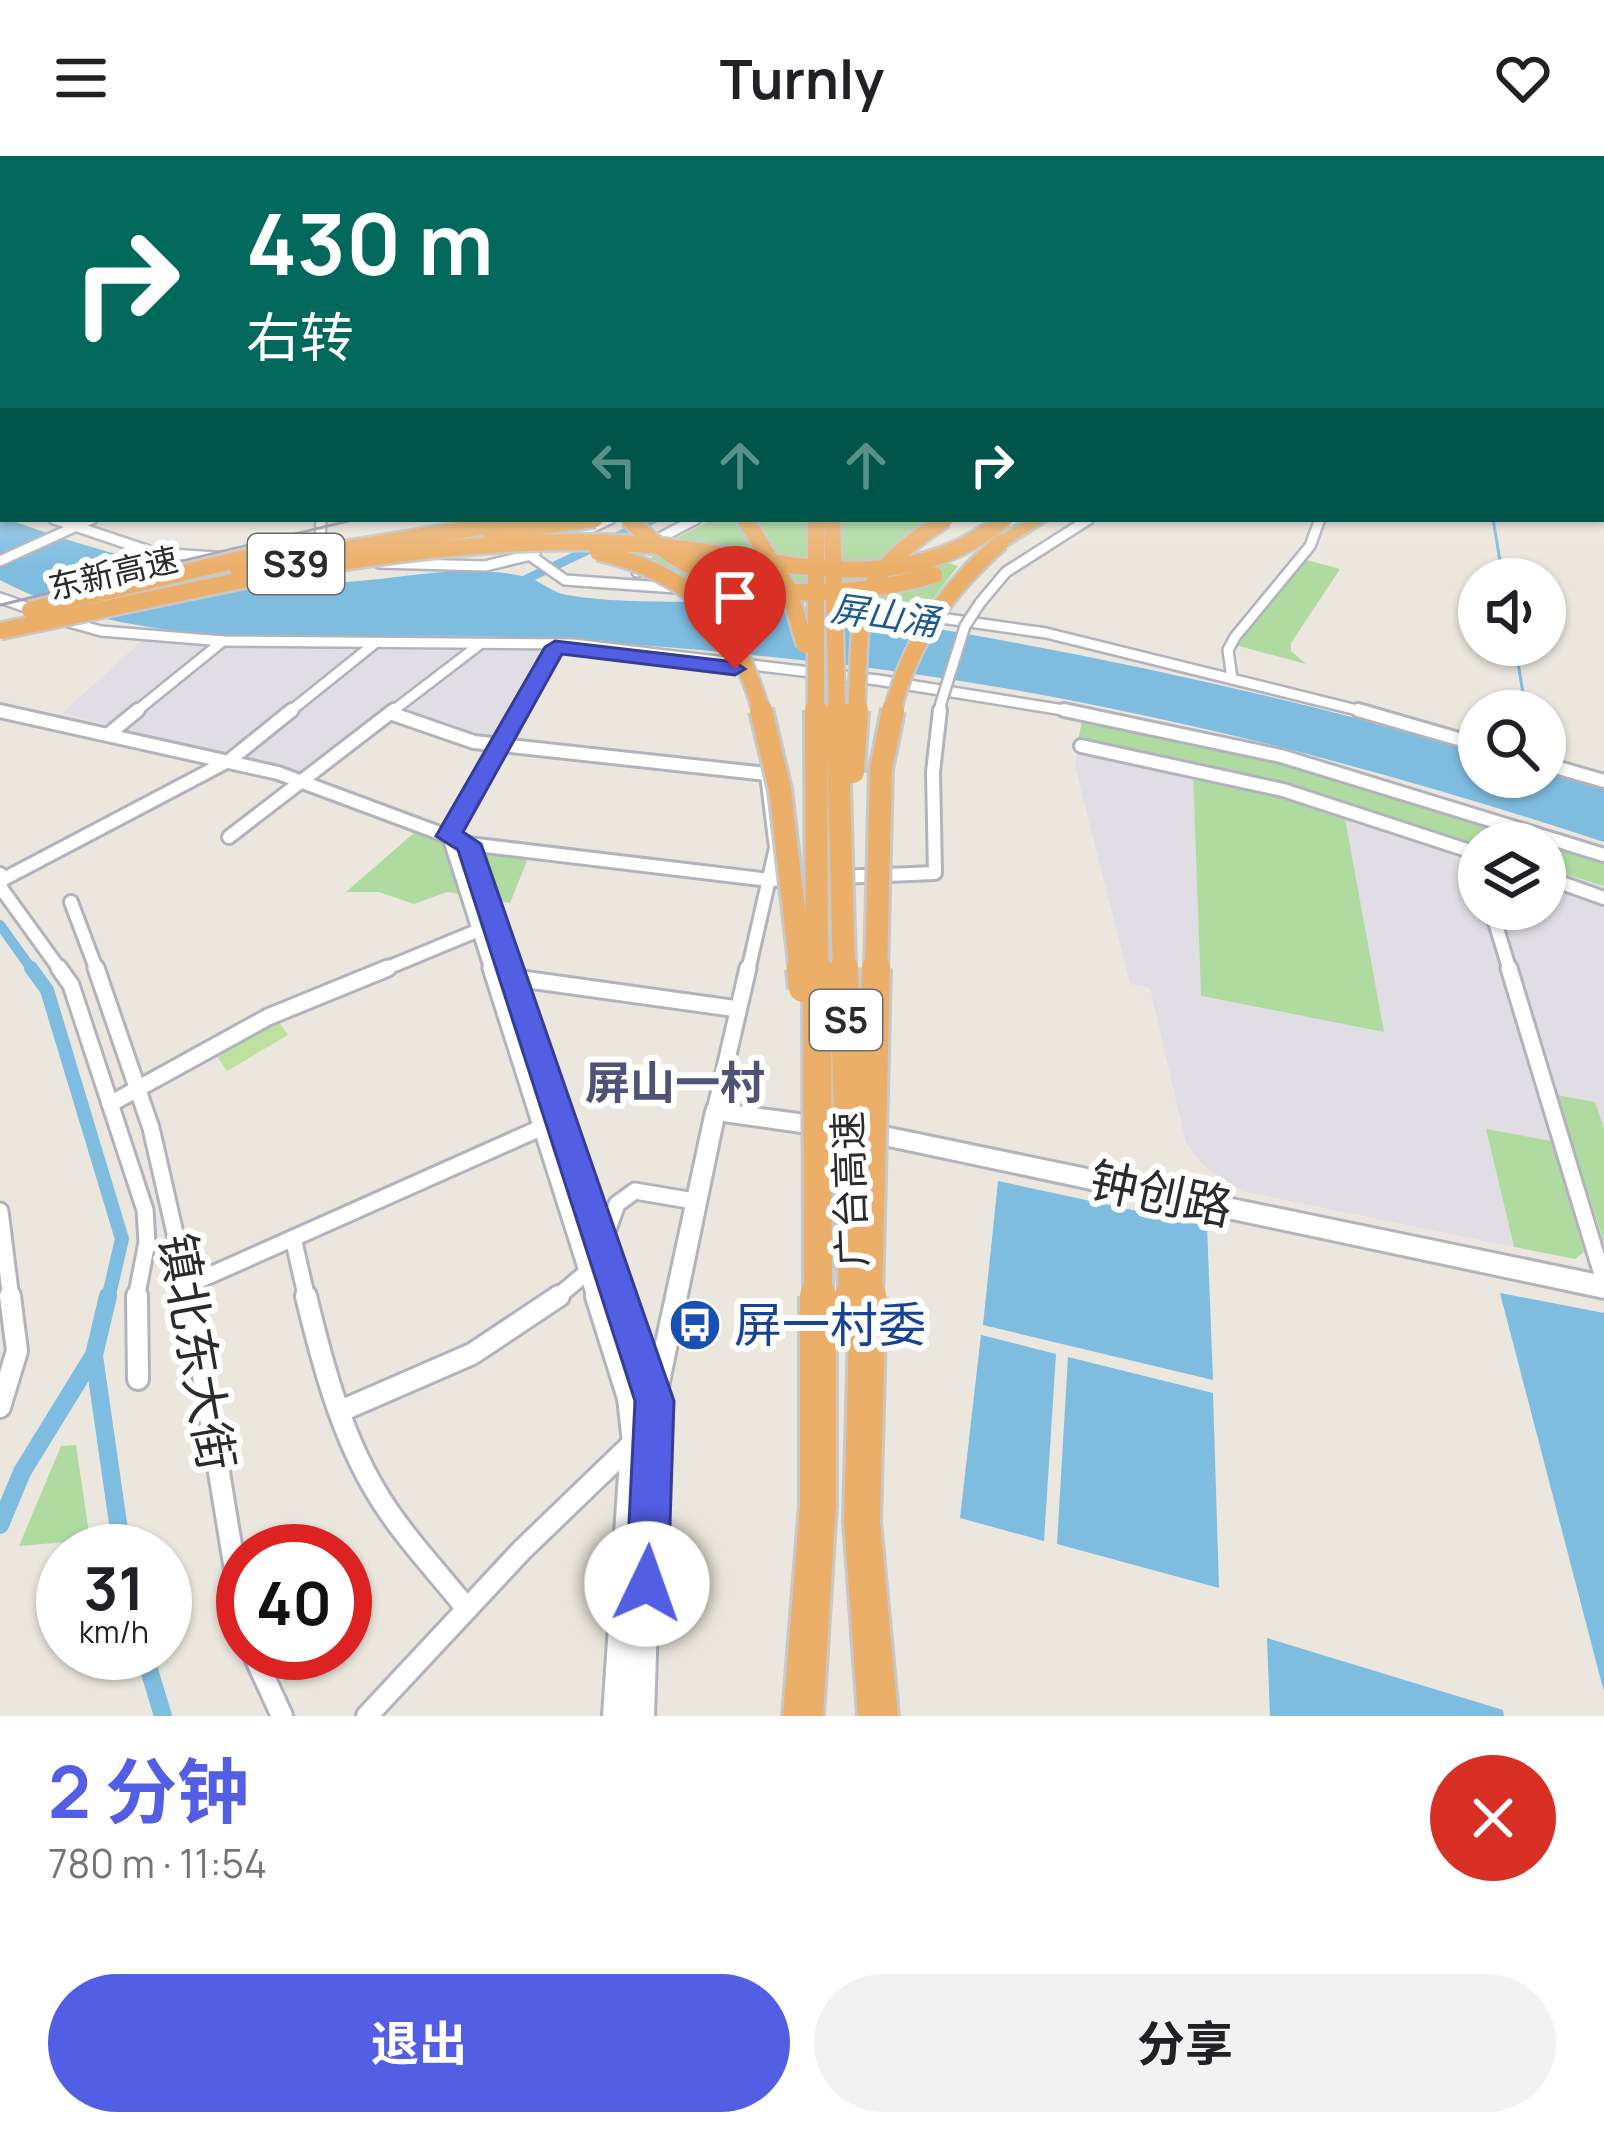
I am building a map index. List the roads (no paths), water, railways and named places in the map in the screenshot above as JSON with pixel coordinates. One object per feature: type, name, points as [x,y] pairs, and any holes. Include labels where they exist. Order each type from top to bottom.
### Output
[{"type":"highway","points":[[28,611],[132,582],[414,522]]},
{"type":"highway","name":"东新高速","points":[[0,618],[312,552],[516,522]]},
{"type":"highway","points":[[632,522],[654,547],[698,571],[745,585],[810,592],[923,578],[1002,530]]},
{"type":"highway","points":[[747,522],[795,605],[814,712]]},
{"type":"highway","name":"广台高速","points":[[815,522],[820,1188],[816,1716]]},
{"type":"highway","name":"广台高速","points":[[832,522],[862,1521],[863,1716]]},
{"type":"highway","points":[[845,919],[863,597],[894,553],[940,522]]},
{"type":"highway","name":"东新高速","points":[[0,631],[279,567],[591,525]]},
{"type":"highway","points":[[0,631],[299,573],[646,545],[865,569],[910,565],[959,552],[1002,530]]},
{"type":"highway","points":[[878,1716],[862,1521],[881,769],[904,663],[945,598],[1002,530]]},
{"type":"highway","points":[[531,555],[608,554],[669,576],[711,609],[742,662],[776,777],[792,864],[820,1188]]},
{"type":"highway","points":[[803,1716],[818,1504]]},
{"type":"street","points":[[63,522],[154,554],[485,566],[531,555],[591,525]]},
{"type":"street","points":[[0,562],[85,522]]},
{"type":"street","points":[[319,562],[321,522]]},
{"type":"street","points":[[638,583],[633,552],[690,522]]},
{"type":"street","points":[[0,711],[307,781],[469,844],[770,880],[935,873],[933,772],[941,704],[965,626],[1006,572],[1084,522]]},
{"type":"street","points":[[1232,679],[1228,650],[1234,637],[1310,546],[1319,522]]},
{"type":"street","points":[[531,555],[569,581],[864,604],[1046,633],[1458,740]]},
{"type":"street","points":[[0,598],[101,631],[223,641],[555,647],[878,680],[1082,713],[1281,756],[1604,855]]},
{"type":"street","points":[[110,733],[223,641]]},
{"type":"street","points":[[138,1378],[136,1301],[147,1241],[145,1210],[71,985],[1,888],[1,878],[230,760],[375,644]]},
{"type":"street","points":[[229,837],[479,645]]},
{"type":"street","points":[[555,647],[448,836],[628,1398],[633,1444],[617,1716]]},
{"type":"street","points":[[390,713],[474,742],[766,774],[776,848],[694,1201],[655,1401],[640,1716]]},
{"type":"street","points":[[1081,746],[1258,781],[1344,805],[1458,846]]},
{"type":"street","points":[[1566,770],[1604,781]]},
{"type":"street","points":[[367,1716],[633,1444],[655,1401],[469,844]]},
{"type":"street","points":[[1566,884],[1604,898]]},
{"type":"street","name":"镇北东大街","points":[[71,902],[140,1087],[188,1285],[227,1524]]},
{"type":"street","points":[[110,1104],[268,1017],[479,930]]},
{"type":"street","points":[[1497,930],[1604,1284]]},
{"type":"street","points":[[515,978],[738,1009]]},
{"type":"street","name":"钟创路","points":[[715,1112],[897,1136],[1604,1284]]},
{"type":"street","points":[[188,1285],[561,1119]]},
{"type":"street","points":[[603,1243],[617,1204],[634,1191],[694,1201]]},
{"type":"street","points":[[0,1211],[17,1351],[0,1407]]},
{"type":"street","points":[[292,1238],[316,1341],[377,1493],[467,1609]]},
{"type":"street","points":[[343,1410],[450,1370],[537,1317],[587,1271]]},
{"type":"street","points":[[265,1680],[282,1716]]},
{"type":"water","points":[[0,522],[17,522],[118,555],[242,578],[326,583],[476,571],[531,579],[556,592],[596,599],[803,607],[974,635],[1144,668],[1458,746],[1458,797],[1197,727],[886,670],[583,641],[227,635],[110,620],[54,604],[0,580]]},
{"type":"water","points":[[1566,777],[1604,789],[1604,842],[1566,830],[1566,822],[1541,822],[1463,798],[1566,798]]},
{"type":"water","points":[[998,1181],[1207,1226],[1213,1380],[983,1325]]},
{"type":"water","points":[[1500,1293],[1604,1313],[1604,1692]]},
{"type":"water","points":[[981,1335],[1056,1354],[1044,1541],[960,1518]]},
{"type":"water","points":[[1068,1357],[1213,1393],[1219,1588],[1057,1544]]},
{"type":"water","points":[[1267,1638],[1503,1710],[1504,1716],[1270,1716]]},
{"type":"waterway","points":[[514,585],[648,522]]},
{"type":"waterway","points":[[1494,522],[1500,558]]},
{"type":"waterway","points":[[1518,666],[1522,690]]},
{"type":"waterway","points":[[0,925],[33,971]]},
{"type":"waterway","points":[[31,968],[47,990],[122,1239],[108,1299]]},
{"type":"waterway","points":[[0,1525],[22,1472],[94,1355],[108,1296]]},
{"type":"waterway","points":[[94,1356],[118,1524]]},
{"type":"waterway","points":[[152,1680],[163,1716]]},
{"type":"railway","points":[[0,605],[345,522]]},
{"type":"place","name":"屏一村委","points":[[695,1325]]},
{"type":"district","name":"屏山一村","points":[[675,1083]]},
{"type":"water label","name":"屏山涌","points":[[885,615]]}]
